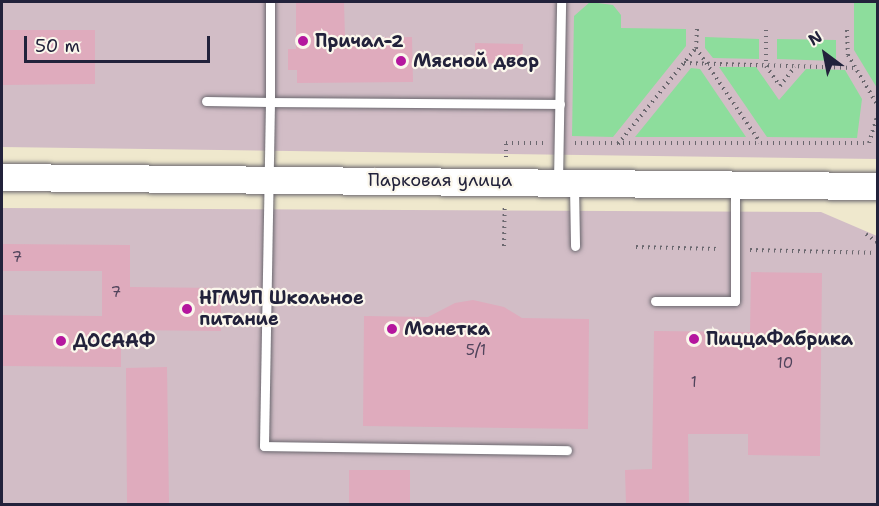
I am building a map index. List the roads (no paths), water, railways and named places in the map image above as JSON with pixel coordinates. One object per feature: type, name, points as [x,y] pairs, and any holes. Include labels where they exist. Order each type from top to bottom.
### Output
[{"type":"main road","name":"Парковая улица","points":[[2,177],[506,180],[878,186]]},
{"type":"lane","points":[[270,2],[264,446],[567,450]]},
{"type":"lane","points":[[561,2],[559,143],[575,246]]},
{"type":"lane","points":[[206,101],[560,104]]},
{"type":"lane","points":[[655,301],[735,301],[735,184]]},
{"type":"place","name":"Причал-2","points":[[303,41]]},
{"type":"place","name":"Мясной двор","points":[[401,61]]},
{"type":"place","name":"НГМУП Школьное питание","points":[[187,309]]},
{"type":"place","name":"Монетка","points":[[392,329]]},
{"type":"place","name":"ПиццаФабрика","points":[[694,339]]},
{"type":"place","name":"ДОСААФ","points":[[61,341]]}]
